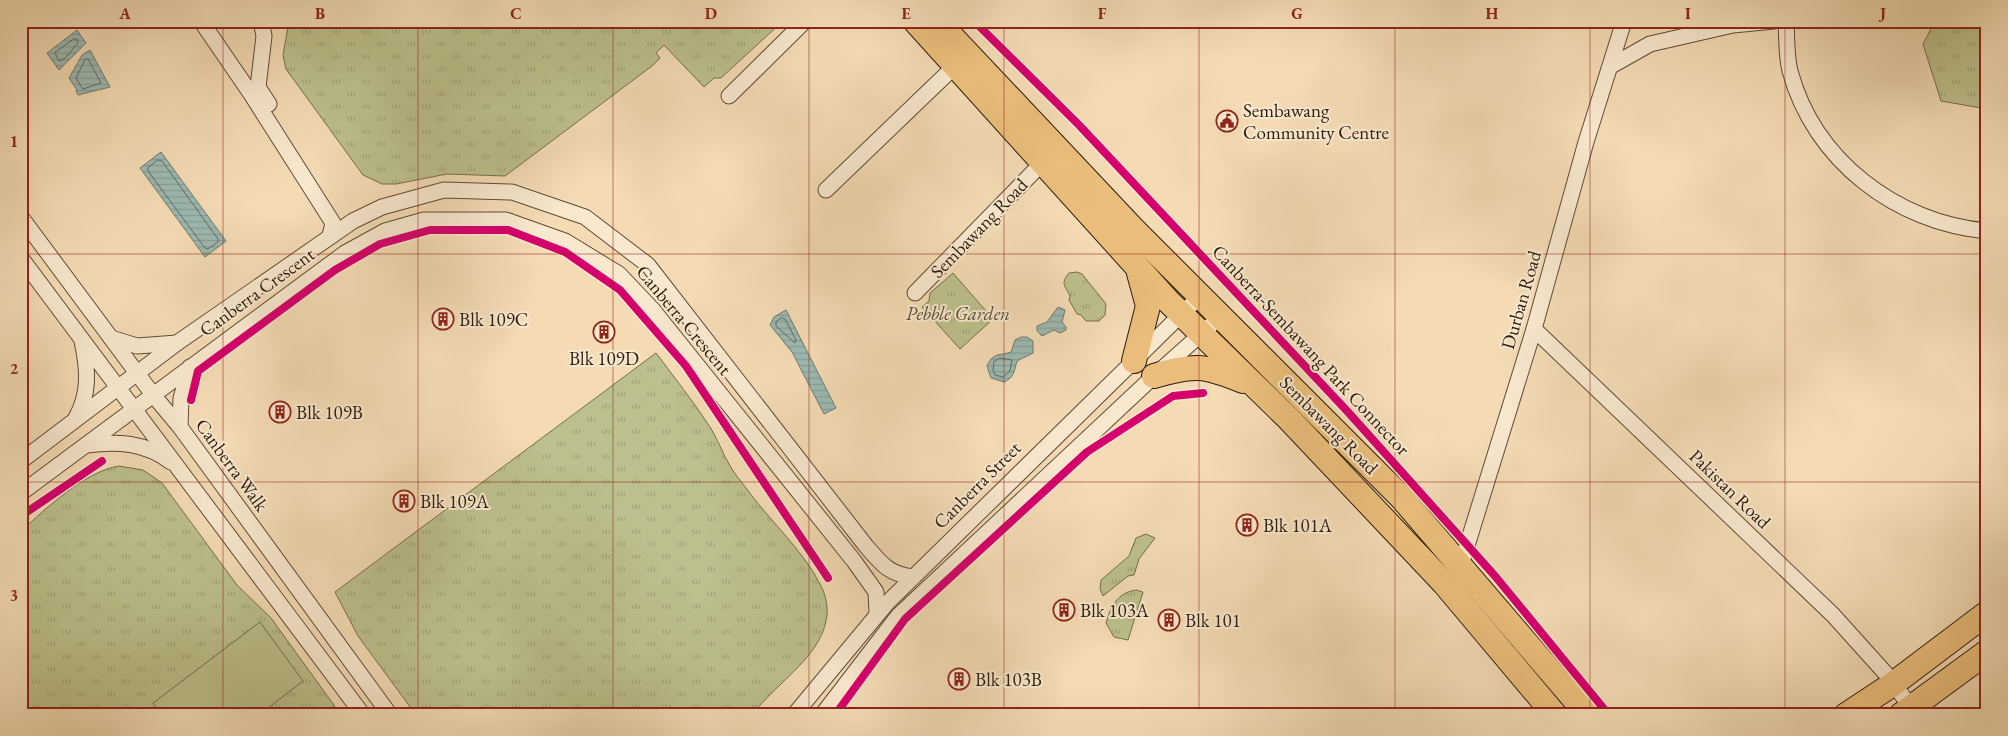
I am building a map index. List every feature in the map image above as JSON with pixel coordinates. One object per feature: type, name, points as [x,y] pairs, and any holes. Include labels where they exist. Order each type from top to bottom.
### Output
[{"type":"main road","name":"Sembawang Road","points":[[914,21],[956,65],[1200,296],[1402,498],[1588,715]]},
{"type":"main road","name":"Sembawang Road","points":[[937,21],[1050,155],[1137,267],[1182,315],[1256,387],[1444,583],[1555,715]]},
{"type":"main road","points":[[1134,360],[1148,306],[1137,267]]},
{"type":"main road","points":[[1154,376],[1182,368],[1202,367],[1216,370],[1256,387]]},
{"type":"main road","points":[[1846,715],[1893,684],[1987,614]]},
{"type":"main road","points":[[1910,713],[1987,652]]},
{"type":"street","name":"Canberra Crescent","points":[[201,21],[251,94],[332,223],[330,236]]},
{"type":"street","points":[[261,21],[264,36],[258,86],[336,213],[353,221]]},
{"type":"street","points":[[729,96],[805,21]]},
{"type":"street","name":"Durban Road","points":[[1444,583],[1461,565],[1534,329],[1586,142],[1624,21]]},
{"type":"street","points":[[1611,66],[1658,42],[1734,25],[1774,21]]},
{"type":"street","points":[[1786,21],[1790,70],[1808,117],[1825,144],[1854,175],[1884,198],[1965,229],[1987,231]]},
{"type":"street","points":[[826,190],[956,65]]},
{"type":"street","name":"Sembawang Road","points":[[915,293],[1050,155]]},
{"type":"street","name":"Canberra Crescent","points":[[21,461],[74,422],[117,386],[353,221],[382,207],[444,190],[512,192],[586,216],[648,265],[882,564],[897,575],[913,577]]},
{"type":"street","name":"Canberra Walk","points":[[21,217],[136,373],[180,427],[390,715]]},
{"type":"street","name":"Canberra Crescent","points":[[21,493],[136,410],[190,367],[345,253],[385,231],[424,220],[506,220],[565,241],[618,274],[653,310],[854,561],[876,592],[882,608]]},
{"type":"street","points":[[21,258],[363,715]]},
{"type":"street","name":"Canberra Street","points":[[794,715],[882,608],[1200,296]]},
{"type":"street","name":"Canberra Street","points":[[822,715],[898,616],[1154,376],[1220,317]]},
{"type":"street","name":"Pakistan Road","points":[[1534,329],[1832,615],[1893,684],[1910,713]]},
{"type":"street","points":[[74,422],[84,402],[87,383],[80,335]]},
{"type":"street","name":"Canberra Crescent","points":[[111,338],[137,346],[177,343]]},
{"type":"street","points":[[180,427],[181,398],[190,367]]},
{"type":"street","points":[[85,445],[120,442],[137,444],[157,453],[182,471]]},
{"type":"street","points":[[882,608],[898,616]]},
{"type":"green space","points":[[289,21],[783,21],[721,78],[714,78],[704,87],[664,45],[656,53],[660,58],[652,66],[505,176],[447,174],[396,184],[382,184],[363,175],[286,69],[283,55]]},
{"type":"green space","points":[[1935,21],[1987,21],[1987,109],[1941,101],[1923,44]]},
{"type":"green space","points":[[1077,272],[1082,274],[1106,304],[1105,315],[1099,321],[1086,321],[1081,315],[1077,314],[1069,300],[1070,296],[1064,282],[1069,273]]},
{"type":"green space","name":"Pebble Garden","points":[[953,273],[993,319],[960,349],[922,307],[929,301],[930,293]]},
{"type":"green space","points":[[656,353],[710,427],[735,473],[813,571],[824,593],[827,612],[822,634],[815,647],[795,671],[752,715],[416,715],[358,636],[335,592]]},
{"type":"green space","points":[[119,466],[143,470],[162,483],[237,585],[271,618],[336,708],[327,715],[21,715],[21,531],[79,483],[93,475]]},
{"type":"green space","points":[[1146,534],[1155,538],[1139,559],[1134,575],[1128,576],[1103,596],[1100,589],[1101,580],[1129,556],[1136,538]]},
{"type":"green space","points":[[1136,590],[1143,592],[1128,640],[1114,637],[1106,623],[1110,611],[1119,597]]},
{"type":"green space","points":[[260,622],[303,681],[259,715],[162,715],[153,703]]},
{"type":"water","points":[[77,30],[86,43],[59,70],[47,53]]},
{"type":"water","points":[[90,50],[110,87],[78,95],[69,78],[82,55]]},
{"type":"water","points":[[161,152],[226,241],[205,257],[140,168]]},
{"type":"water","points":[[1058,307],[1065,310],[1062,322],[1066,330],[1060,333],[1054,330],[1042,336],[1037,331],[1037,326],[1047,322]]},
{"type":"water","points":[[786,310],[836,408],[824,414],[792,352],[770,325],[774,317]]},
{"type":"water","points":[[1027,337],[1033,341],[1033,353],[1017,361],[1014,373],[1008,380],[1004,382],[991,378],[987,366],[989,362],[994,356],[1011,352],[1015,340]]},
{"type":"cycle path","name":"Canberra-Sembawang Park Connector","points":[[974,21],[1079,125],[1348,412],[1495,576],[1609,715]]},
{"type":"cycle path","points":[[191,400],[198,371],[335,270],[380,244],[430,230],[508,230],[565,252],[620,290],[686,366],[828,578]]},
{"type":"cycle path","points":[[835,715],[905,619],[1087,452],[1173,396],[1203,393]]},
{"type":"cycle path","points":[[21,516],[102,461]]},
{"type":"place","name":"Sembawang Community Centre","points":[[1227,121]]},
{"type":"place","name":"Blk 109C","points":[[443,319]]},
{"type":"place","name":"Blk 109D","points":[[604,332]]},
{"type":"place","name":"Blk 109B","points":[[280,412]]},
{"type":"place","name":"Blk 109A","points":[[404,501]]},
{"type":"place","name":"Blk 101A","points":[[1247,525]]},
{"type":"place","name":"Blk 103A","points":[[1064,610]]},
{"type":"place","name":"Blk 101","points":[[1169,620]]},
{"type":"place","name":"Blk 103B","points":[[959,679]]}]
